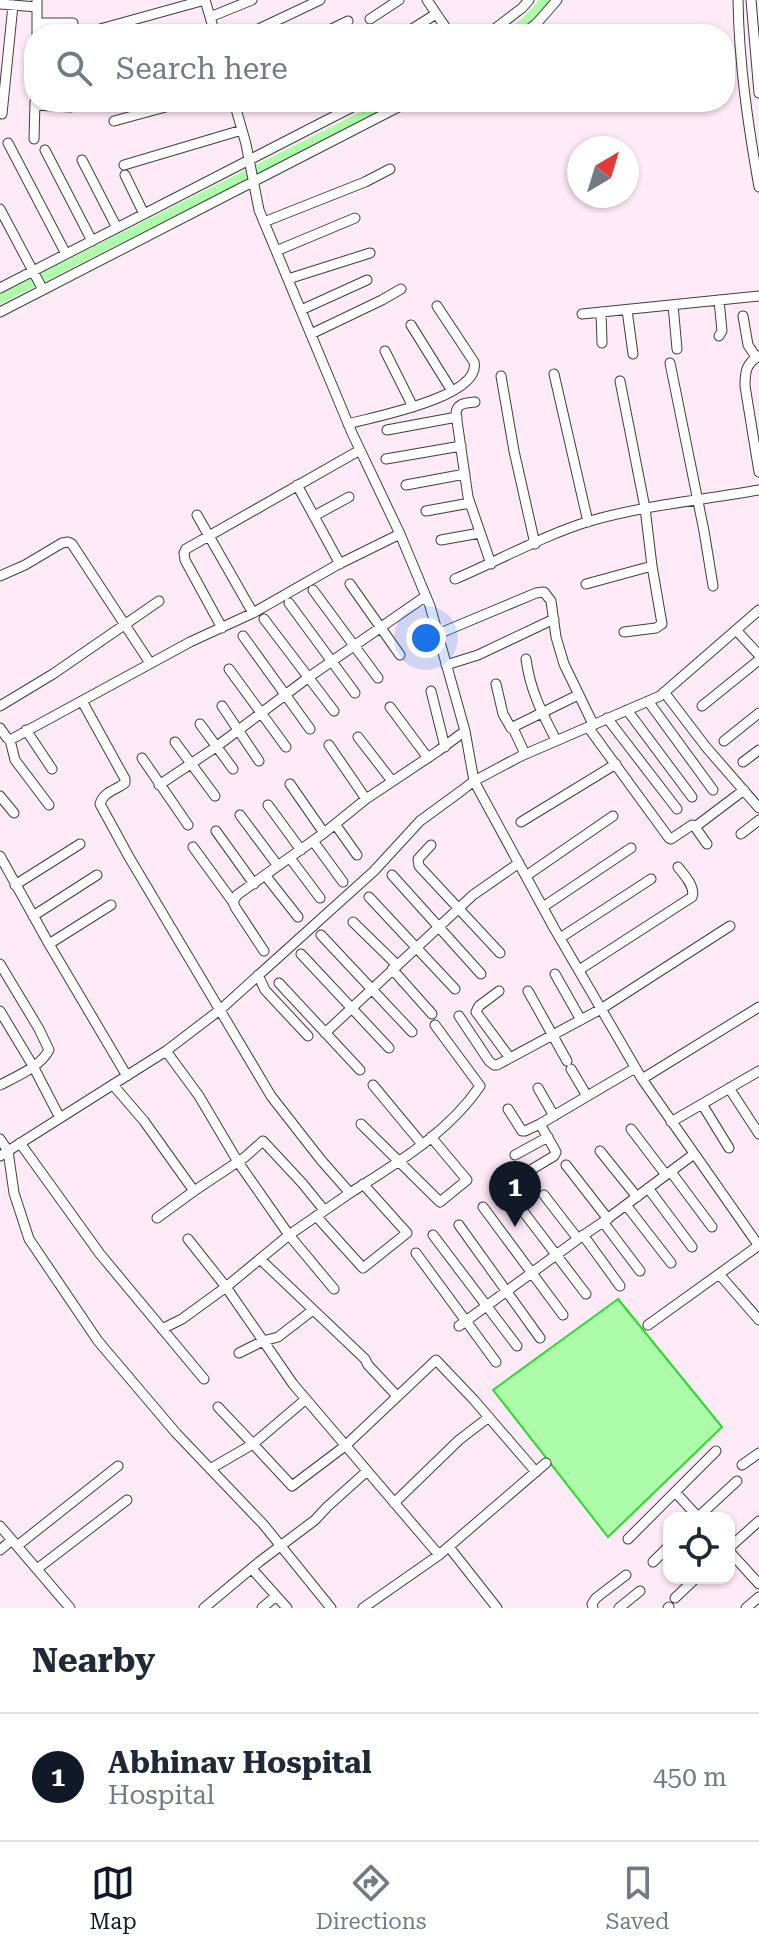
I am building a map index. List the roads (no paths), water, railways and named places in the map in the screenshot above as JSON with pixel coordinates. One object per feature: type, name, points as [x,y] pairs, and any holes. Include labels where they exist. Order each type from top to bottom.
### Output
[{"type":"street","points":[[118,24],[205,0],[212,24]]},
{"type":"street","points":[[210,17],[252,0]]},
{"type":"street","points":[[269,24],[320,0]]},
{"type":"street","points":[[370,19],[399,0]]},
{"type":"street","points":[[501,24],[529,0]]},
{"type":"street","points":[[536,24],[557,0]]},
{"type":"street","points":[[738,0],[739,47],[759,187]]},
{"type":"street","points":[[429,1],[443,24]]},
{"type":"street","points":[[753,2],[759,93]]},
{"type":"street","points":[[0,4],[37,4]]},
{"type":"street","points":[[2,114],[13,5]]},
{"type":"street","points":[[420,24],[436,14]]},
{"type":"street","points":[[342,24],[348,21]]},
{"type":"street","points":[[67,24],[73,23]]},
{"type":"street","points":[[34,139],[35,112]]},
{"type":"street","points":[[114,121],[147,112]]},
{"type":"street","points":[[240,112],[259,210],[348,424],[426,596],[465,731],[474,781],[635,1068],[759,1246],[648,1325]]},
{"type":"street","points":[[0,287],[343,112]]},
{"type":"street","points":[[0,312],[388,112]]},
{"type":"street","points":[[144,214],[124,170],[242,130]]},
{"type":"street","points":[[8,143],[66,254]]},
{"type":"street","points":[[45,150],[92,241]]},
{"type":"street","points":[[82,160],[117,228]]},
{"type":"street","points":[[264,222],[390,169]]},
{"type":"street","points":[[0,209],[43,290]]},
{"type":"street","points":[[276,251],[355,218]]},
{"type":"street","points":[[288,279],[370,253]]},
{"type":"street","points":[[301,310],[367,280]]},
{"type":"street","points":[[311,334],[401,289]]},
{"type":"street","points":[[582,314],[759,296]]},
{"type":"street","points":[[719,300],[722,331],[719,336]]},
{"type":"street","points":[[673,305],[677,349]]},
{"type":"street","points":[[348,424],[413,407],[452,391],[473,375],[474,362],[437,306]]},
{"type":"street","points":[[627,310],[633,354]]},
{"type":"street","points":[[601,312],[602,343]]},
{"type":"street","points":[[743,316],[748,345],[757,356],[747,367],[745,386],[759,472]]},
{"type":"street","points":[[411,325],[452,391]]},
{"type":"street","points":[[385,351],[413,407]]},
{"type":"street","points":[[670,363],[713,586]]},
{"type":"street","points":[[554,374],[588,522]]},
{"type":"street","points":[[501,376],[535,544]]},
{"type":"street","points":[[620,381],[645,508],[662,624],[656,628],[624,632]]},
{"type":"street","points":[[475,402],[460,405],[456,410],[470,503],[491,564]]},
{"type":"street","points":[[387,430],[457,417]]},
{"type":"street","points":[[386,459],[461,446]]},
{"type":"street","points":[[222,628],[185,560],[186,549],[360,450]]},
{"type":"street","points":[[406,485],[465,474]]},
{"type":"street","points":[[297,485],[340,564]]},
{"type":"street","points":[[455,579],[588,522],[645,508],[759,490]]},
{"type":"street","points":[[314,516],[349,497]]},
{"type":"street","points":[[426,511],[470,503]]},
{"type":"street","points":[[197,515],[253,613]]},
{"type":"street","points":[[441,540],[480,533]]},
{"type":"street","points":[[10,740],[150,663],[253,613],[400,534]]},
{"type":"street","points":[[0,576],[62,543],[72,544],[150,663]]},
{"type":"street","points":[[586,584],[652,566]]},
{"type":"street","points":[[350,584],[400,655]]},
{"type":"street","points":[[313,590],[378,678]]},
{"type":"street","points":[[438,634],[542,591],[551,601],[564,664],[590,726],[667,837],[671,839],[692,825],[695,827],[751,793]]},
{"type":"street","points":[[159,785],[426,596]]},
{"type":"street","points":[[0,706],[53,674],[159,601]]},
{"type":"street","points":[[289,603],[355,693]]},
{"type":"street","points":[[4,1154],[166,1051],[221,1009],[374,871],[420,821],[474,781],[525,754],[664,692],[759,610]]},
{"type":"street","points":[[264,619],[334,711]]},
{"type":"street","points":[[446,665],[478,655],[554,619]]},
{"type":"street","points":[[702,706],[759,657],[736,630]]},
{"type":"street","points":[[243,636],[310,729]]},
{"type":"street","points":[[526,659],[529,682],[556,740]]},
{"type":"street","points":[[229,669],[286,747]]},
{"type":"street","points":[[496,684],[503,714],[525,754]]},
{"type":"street","points":[[431,691],[445,747]]},
{"type":"street","points":[[664,692],[706,747],[751,793],[759,808]]},
{"type":"street","points":[[513,728],[578,695]]},
{"type":"street","points":[[82,701],[125,779],[125,783],[104,796],[100,804],[271,1096],[350,1193]]},
{"type":"street","points":[[648,701],[713,790]]},
{"type":"street","points":[[222,706],[259,761]]},
{"type":"street","points":[[390,707],[428,758]]},
{"type":"street","points":[[627,710],[692,797]]},
{"type":"street","points":[[724,741],[759,713]]},
{"type":"street","points":[[607,718],[677,809]]},
{"type":"street","points":[[200,724],[233,769]]},
{"type":"street","points":[[0,728],[10,740],[15,760],[49,805]]},
{"type":"street","points":[[26,730],[52,769]]},
{"type":"street","points":[[233,902],[237,895],[366,799],[465,731]]},
{"type":"street","points":[[358,737],[392,781]]},
{"type":"street","points":[[175,742],[215,796]]},
{"type":"street","points":[[329,745],[366,799]]},
{"type":"street","points":[[743,762],[759,750]]},
{"type":"street","points":[[142,758],[188,825]]},
{"type":"street","points":[[521,822],[616,764]]},
{"type":"street","points":[[290,784],[324,833]]},
{"type":"street","points":[[0,796],[14,813]]},
{"type":"street","points":[[268,805],[301,850]]},
{"type":"street","points":[[240,815],[278,866]]},
{"type":"street","points":[[526,876],[613,816]]},
{"type":"street","points":[[741,834],[759,820]]},
{"type":"street","points":[[335,824],[357,855]]},
{"type":"street","points":[[695,827],[707,844]]},
{"type":"street","points":[[216,831],[254,884]]},
{"type":"street","points":[[313,841],[343,882]]},
{"type":"street","points":[[15,885],[80,844]]},
{"type":"street","points":[[431,845],[417,863],[500,953]]},
{"type":"street","points":[[193,847],[264,951]]},
{"type":"street","points":[[543,907],[631,848]]},
{"type":"street","points":[[0,856],[127,1076]]},
{"type":"street","points":[[290,858],[320,898]]},
{"type":"street","points":[[325,1033],[473,895],[519,863]]},
{"type":"street","points":[[579,970],[692,897],[692,888],[678,867]]},
{"type":"street","points":[[33,916],[97,875]]},
{"type":"street","points":[[265,875],[298,917]]},
{"type":"street","points":[[392,875],[481,974]]},
{"type":"street","points":[[560,938],[651,879]]},
{"type":"street","points":[[369,897],[455,989]]},
{"type":"street","points":[[49,944],[111,905]]},
{"type":"street","points":[[353,922],[432,1014]]},
{"type":"street","points":[[459,1016],[491,1063],[497,1065],[601,1009],[730,926]]},
{"type":"street","points":[[321,935],[412,1032]]},
{"type":"street","points":[[301,954],[389,1048]]},
{"type":"street","points":[[0,964],[49,1047],[47,1055],[33,1066],[0,1085]]},
{"type":"street","points":[[555,974],[581,1020]]},
{"type":"street","points":[[258,975],[265,990],[308,1036]]},
{"type":"street","points":[[279,983],[360,1070]]},
{"type":"street","points":[[499,991],[479,1006],[476,1012],[510,1058]]},
{"type":"street","points":[[528,991],[587,1096]]},
{"type":"street","points":[[642,1079],[759,1007]]},
{"type":"street","points":[[0,1011],[60,1118]]},
{"type":"street","points":[[162,1329],[182,1319],[226,1287],[320,1213],[400,1162],[465,1107],[480,1086],[435,1025]]},
{"type":"street","points":[[166,1051],[199,1096],[238,1162],[289,1235],[334,1289]]},
{"type":"street","points":[[508,1109],[522,1131],[527,1131],[635,1068]]},
{"type":"street","points":[[671,1122],[759,1072]]},
{"type":"street","points":[[113,1085],[144,1121],[194,1191]]},
{"type":"street","points":[[373,1085],[422,1144]]},
{"type":"street","points":[[538,1088],[554,1116]]},
{"type":"street","points":[[729,1088],[759,1134]]},
{"type":"street","points":[[702,1104],[729,1148]]},
{"type":"street","points":[[361,1124],[440,1202],[467,1180],[431,1137]]},
{"type":"street","points":[[519,1177],[556,1152],[540,1124]]},
{"type":"street","points":[[631,1129],[712,1227]]},
{"type":"street","points":[[515,1155],[548,1137]]},
{"type":"street","points":[[0,1139],[29,1239],[98,1341],[176,1433],[281,1547],[331,1608]]},
{"type":"street","points":[[157,1218],[263,1141],[303,1184],[320,1213],[363,1268],[407,1233],[363,1184]]},
{"type":"street","points":[[20,1143],[100,1254],[204,1379]]},
{"type":"street","points":[[600,1151],[637,1197]]},
{"type":"street","points":[[463,1324],[694,1154]]},
{"type":"street","points":[[566,1165],[640,1271]]},
{"type":"street","points":[[648,1188],[692,1247]]},
{"type":"street","points":[[544,1195],[620,1286]]},
{"type":"street","points":[[513,1198],[586,1294]]},
{"type":"street","points":[[626,1205],[671,1263]]},
{"type":"street","points":[[483,1207],[563,1315]]},
{"type":"street","points":[[459,1225],[540,1338]]},
{"type":"street","points":[[433,1235],[517,1346]]},
{"type":"street","points":[[188,1239],[306,1399],[439,1555]]},
{"type":"street","points":[[416,1253],[463,1324],[496,1362]]},
{"type":"street","points":[[260,1259],[365,1359],[397,1396]]},
{"type":"street","points":[[719,1274],[759,1320]]},
{"type":"street","points":[[239,1353],[278,1337],[313,1310]]},
{"type":"street","points":[[218,1407],[292,1486],[345,1446],[436,1360],[536,1472]]},
{"type":"street","points":[[210,1469],[253,1444],[306,1399]]},
{"type":"street","points":[[394,1503],[459,1440],[489,1417]]},
{"type":"street","points":[[628,1539],[716,1451]]},
{"type":"street","points":[[742,1465],[759,1453]]},
{"type":"street","points":[[363,1608],[439,1555],[546,1463]]},
{"type":"street","points":[[0,1550],[14,1543],[118,1466]]},
{"type":"street","points":[[204,1608],[315,1520],[366,1472]]},
{"type":"street","points":[[704,1512],[737,1481]]},
{"type":"street","points":[[675,1492],[693,1512]]},
{"type":"street","points":[[37,1569],[127,1500]]},
{"type":"street","points":[[735,1544],[759,1521]]},
{"type":"street","points":[[0,1526],[68,1607]]},
{"type":"street","points":[[449,1547],[497,1608]]},
{"type":"street","points":[[653,1562],[663,1552]]},
{"type":"street","points":[[735,1557],[759,1584]]},
{"type":"street","points":[[252,1569],[287,1608]]},
{"type":"street","points":[[593,1608],[596,1598],[626,1575]]},
{"type":"street","points":[[670,1604],[690,1584]]},
{"type":"street","points":[[619,1608],[640,1591]]},
{"type":"street","points":[[262,1608],[276,1596]]},
{"type":"street","points":[[746,1608],[759,1597]]},
{"type":"waterway","points":[[522,24],[545,0]]},
{"type":"waterway","points":[[0,299],[370,112]]},
{"type":"place","name":"Abhinav Hospital","points":[[515,1227]]}]
